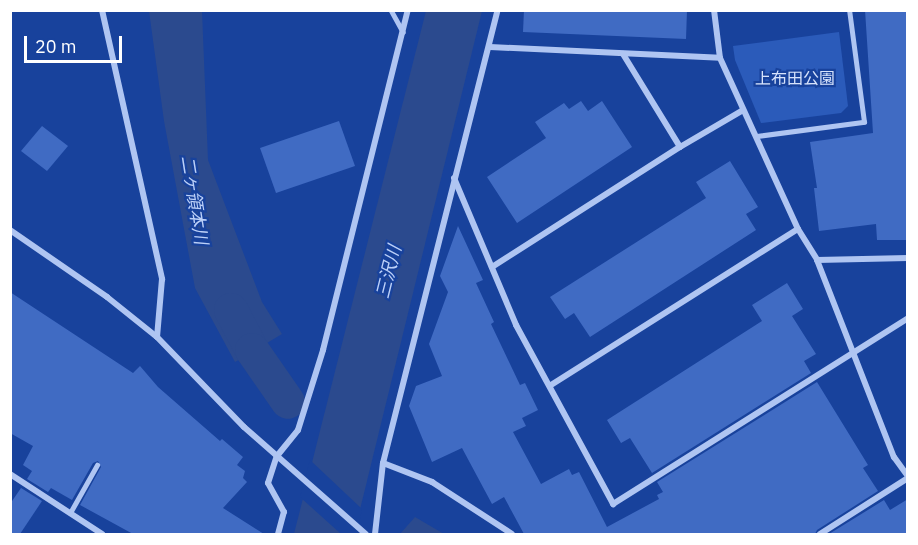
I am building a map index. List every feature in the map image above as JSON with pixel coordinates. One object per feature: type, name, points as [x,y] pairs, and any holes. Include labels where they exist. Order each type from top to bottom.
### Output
[{"type":"street","points":[[102,10],[162,279],[157,337]]},
{"type":"street","points":[[278,534],[284,512],[268,483],[277,456],[298,430],[323,350],[408,10]]},
{"type":"street","points":[[375,534],[383,463],[498,10]]},
{"type":"street","points":[[714,10],[720,58],[798,229],[817,260],[894,457],[908,477],[820,534]]},
{"type":"street","points":[[490,47],[720,58]]},
{"type":"street","points":[[623,54],[680,147]]},
{"type":"street","points":[[492,267],[680,147],[743,110]]},
{"type":"street","points":[[454,178],[516,325],[551,385],[613,504],[908,318]]},
{"type":"street","points":[[551,385],[798,229]]},
{"type":"street","points":[[10,230],[107,297],[157,337],[244,427],[364,532]]},
{"type":"street","points":[[817,260],[908,258]]},
{"type":"street","points":[[383,463],[432,482],[512,534]]},
{"type":"street","points":[[10,474],[102,534]]},
{"type":"lane","points":[[391,10],[403,33]]},
{"type":"lane","points":[[757,136],[864,122],[849,10]]},
{"type":"lane","points":[[70,513],[97,465]]},
{"type":"green space","name":"上布田公園","points":[[839,32],[848,106],[841,113],[761,123],[735,60],[733,46]]},
{"type":"water","points":[[149,11],[202,11],[208,160],[262,302],[282,334],[235,362],[195,288],[164,121]]},
{"type":"water","name":"三沢川","points":[[426,11],[482,11],[354,534],[294,534]]},
{"type":"water","points":[[415,517],[444,534],[400,534]]},
{"type":"pier","points":[[310,460],[362,509],[357,534],[341,534],[300,497]]},
{"type":"building","points":[[524,10],[687,10],[686,39],[523,32]]},
{"type":"building","points":[[865,10],[908,10],[908,240],[877,240],[876,224],[819,231],[814,188],[817,188],[810,142],[873,133]]},
{"type":"building","points":[[581,101],[588,111],[602,101],[632,147],[517,223],[487,177],[546,138],[535,122],[564,103],[569,109]]},
{"type":"building","points":[[339,121],[355,166],[276,193],[260,148]]},
{"type":"building","points":[[42,126],[68,146],[47,171],[21,151]]},
{"type":"building","points":[[730,161],[758,207],[746,214],[756,230],[590,337],[574,313],[565,319],[550,297],[706,198],[696,182]]},
{"type":"building","points":[[458,226],[483,280],[476,283],[494,322],[491,324],[520,385],[525,383],[538,410],[522,418],[526,426],[513,432],[541,484],[569,469],[572,475],[579,472],[607,527],[659,499],[657,495],[663,492],[657,482],[817,382],[868,465],[863,468],[878,491],[817,530],[815,534],[524,534],[504,497],[492,504],[462,448],[432,462],[409,406],[416,386],[442,376],[429,344],[448,292],[440,276]]},
{"type":"building","points":[[787,283],[803,309],[792,316],[816,354],[804,361],[811,373],[652,473],[630,438],[621,443],[607,420],[762,321],[752,305]]},
{"type":"building","points":[[10,292],[133,373],[140,366],[158,387],[220,441],[222,439],[243,457],[237,465],[245,471],[243,478],[247,482],[223,508],[264,534],[133,534],[80,505],[101,467],[98,461],[93,463],[72,500],[51,488],[48,492],[27,479],[32,471],[23,465],[33,446],[10,433]]},
{"type":"building","points":[[21,488],[42,501],[20,534],[10,534],[10,504]]},
{"type":"building","points":[[908,499],[908,534],[829,534],[884,500],[890,510]]},
{"type":"waterway","name":"二ヶ領本川","points":[[231,310],[252,350],[288,402]]}]
